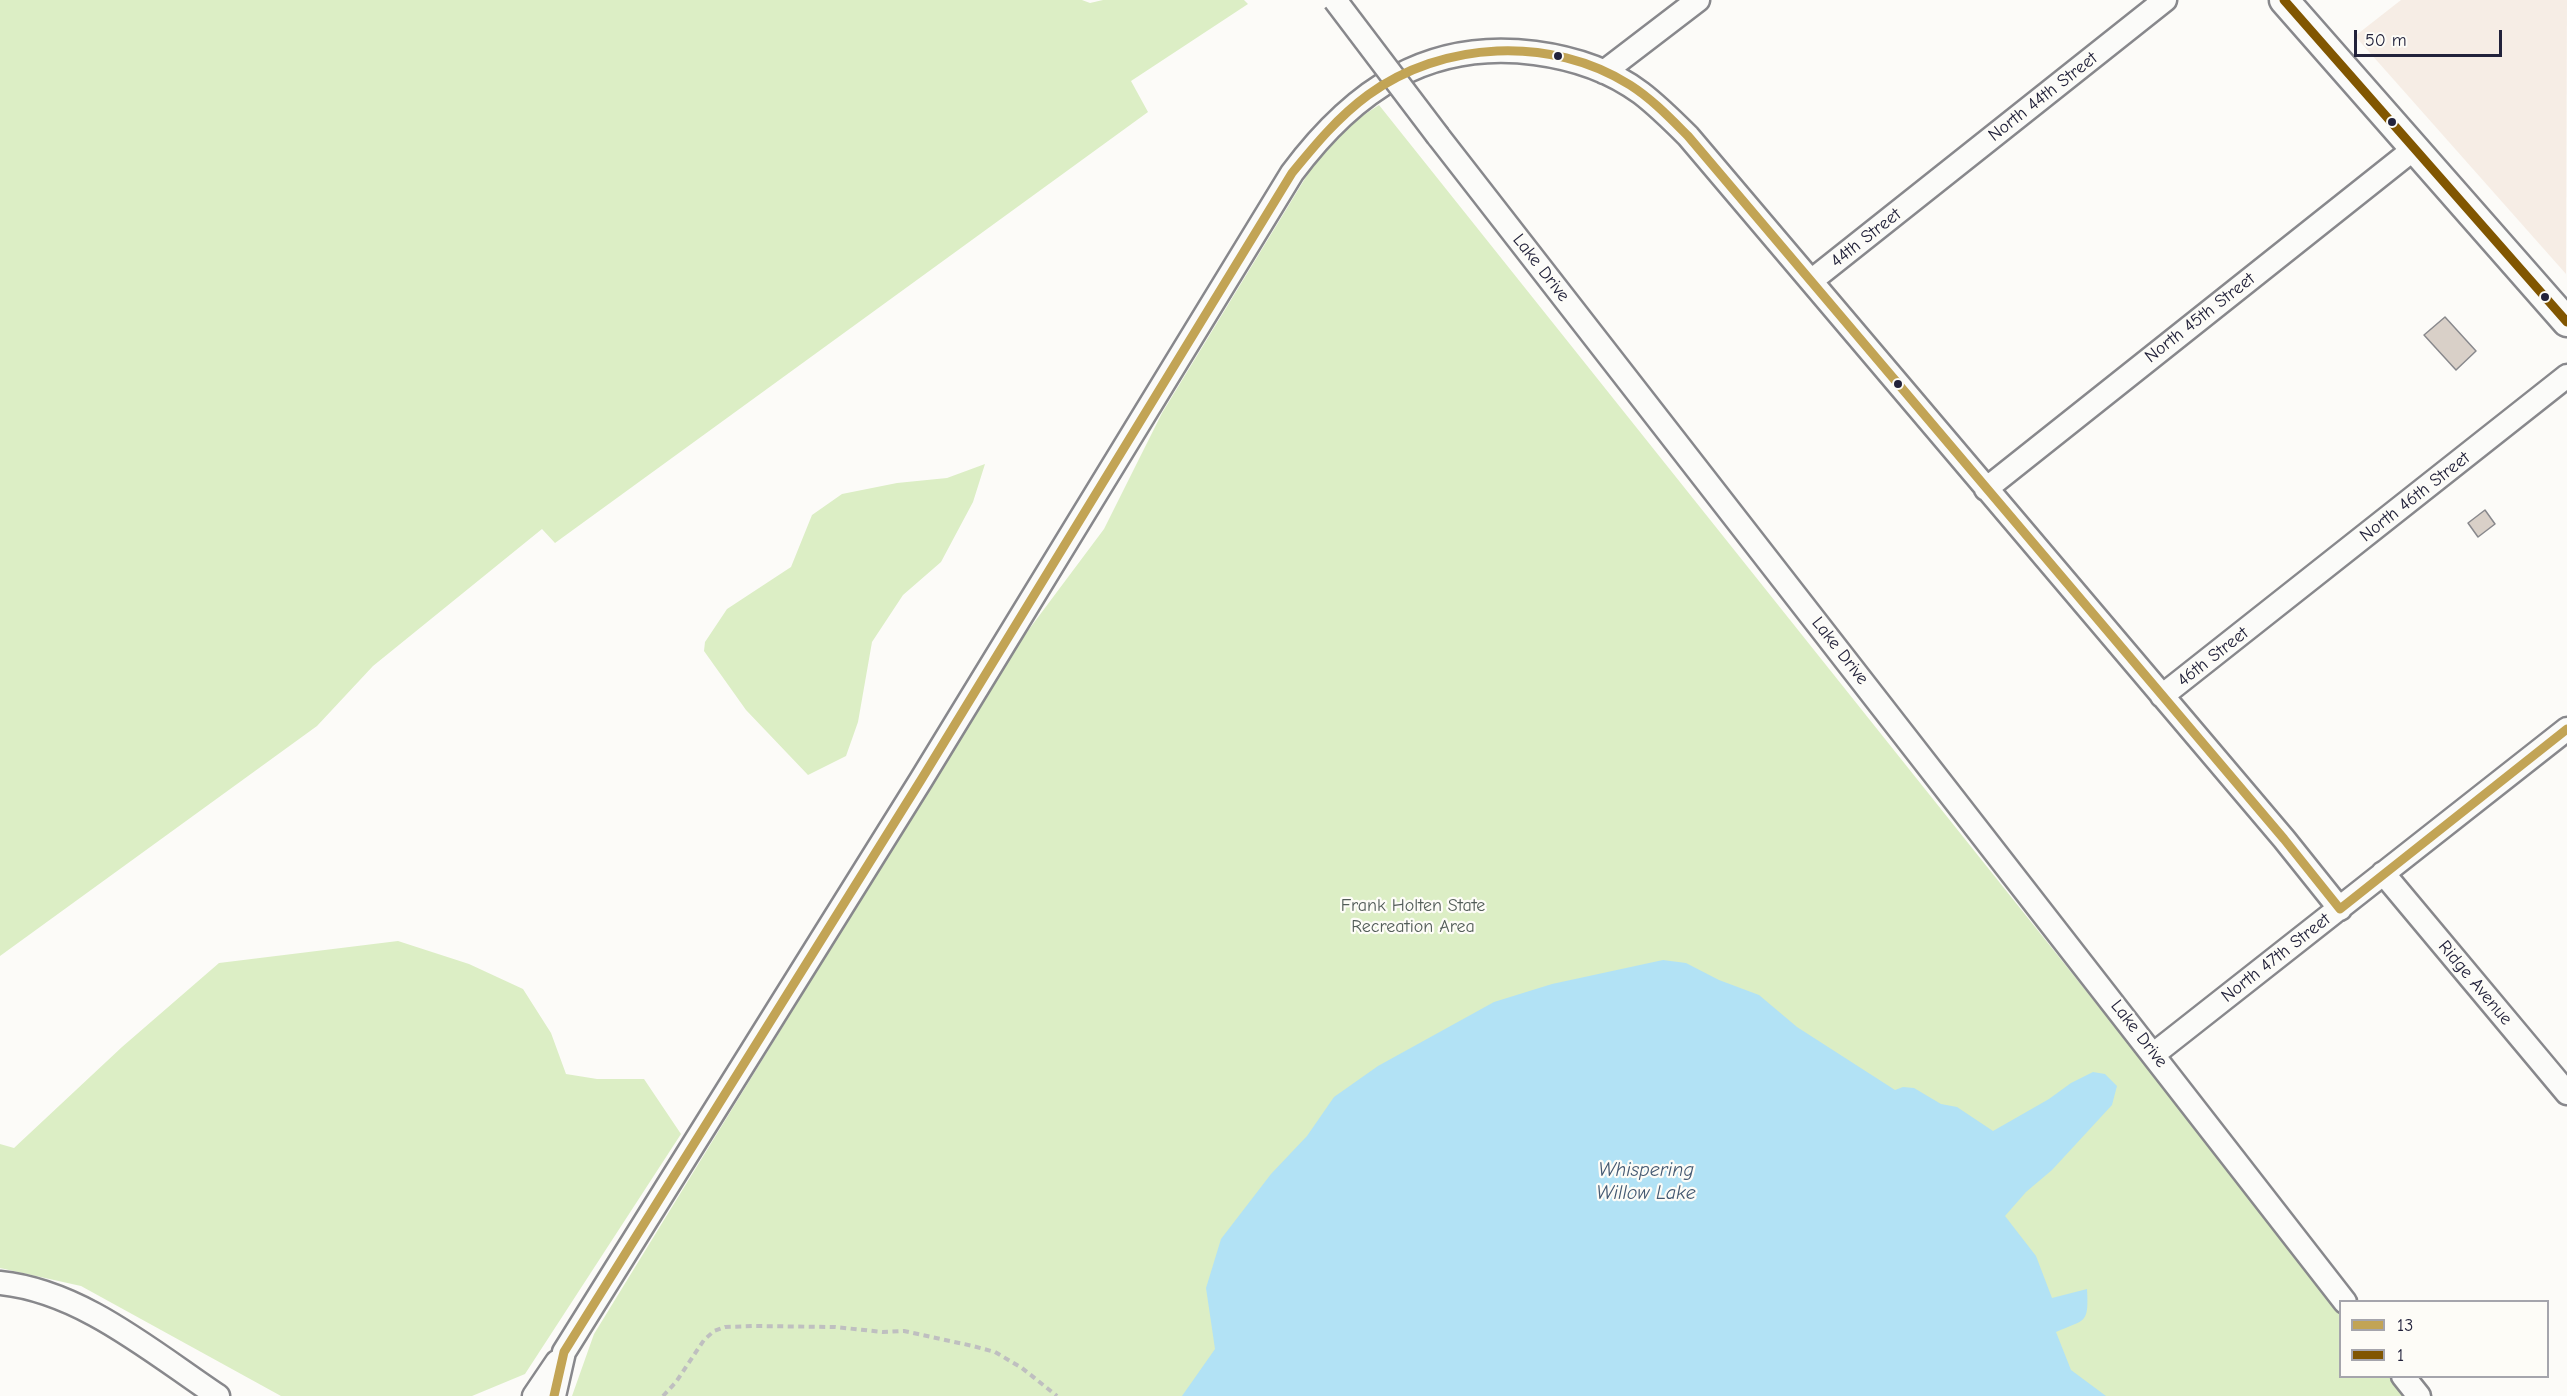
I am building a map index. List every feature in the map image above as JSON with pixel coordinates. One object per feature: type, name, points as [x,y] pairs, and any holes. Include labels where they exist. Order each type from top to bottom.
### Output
[{"type":"main road","points":[[2284,0],[2415,148],[2562,306]]},
{"type":"street","name":"Lake Drive","points":[[1335,0],[1438,136],[2154,1054],[2342,1300]]},
{"type":"street","points":[[1604,72],[1698,0]]},
{"type":"street","name":"North 44th Street","points":[[1921,194],[2161,1]]},
{"type":"street","points":[[534,1396],[564,1352],[914,790],[1273,202],[1305,155],[1326,130],[1360,100],[1396,77],[1423,64],[1448,56],[1498,51],[1553,55],[1577,61],[1604,72],[1641,93],[1688,136],[2284,839],[2340,909]]},
{"type":"street","name":"North 45th Street","points":[[1986,489],[2415,148]]},
{"type":"street","name":"44th Street","points":[[1811,281],[1921,194]]},
{"type":"street","name":"North 46th Street","points":[[2263,617],[2567,376]]},
{"type":"street","name":"46th Street","points":[[2163,696],[2263,617]]},
{"type":"street","name":"North 47th Street","points":[[2154,1054],[2567,729]]},
{"type":"street","name":"Ridge Avenue","points":[[2383,873],[2566,1089]]},
{"type":"street","points":[[0,1283],[19,1285],[64,1300],[114,1327],[218,1396]]},
{"type":"street","points":[[554,1396],[564,1352]]},
{"type":"street","points":[[2404,1378],[2419,1396]]},
{"type":"path","points":[[663,1396],[676,1382],[704,1340],[714,1331],[724,1327],[753,1326],[904,1331],[973,1346],[995,1352],[1022,1368],[1057,1396]]},
{"type":"shaded area","points":[[2401,0],[2567,0],[2566,274],[2355,36]]},
{"type":"green space","points":[[0,0],[1082,0],[1090,3],[1103,0],[1244,0],[1248,4],[1131,81],[1148,112],[555,543],[542,529],[373,666],[317,726],[0,956]]},
{"type":"green space","name":"Frank Holten State Recreation Area","points":[[1379,105],[2339,1308],[2339,1378],[2393,1378],[2406,1396],[572,1396],[594,1334],[1015,648],[1104,529],[1162,413],[1320,154],[1353,122]]},
{"type":"green space","points":[[985,464],[973,502],[941,562],[903,595],[872,642],[858,722],[846,756],[808,775],[746,710],[704,651],[705,642],[727,609],[791,567],[812,515],[842,494],[897,483],[947,478]]},
{"type":"green space","points":[[398,941],[469,964],[523,989],[551,1033],[566,1074],[597,1079],[644,1079],[681,1134],[525,1374],[472,1396],[281,1396],[81,1286],[0,1268],[0,1144],[14,1148],[122,1047],[219,963]]},
{"type":"water","name":"Whispering Willow Lake","points":[[1663,960],[1686,963],[1719,980],[1759,995],[1797,1027],[1895,1090],[1903,1087],[1914,1088],[1941,1104],[1957,1107],[1993,1131],[2049,1099],[2071,1083],[2093,1072],[2105,1074],[2117,1086],[2112,1105],[2052,1170],[2026,1192],[2005,1216],[2036,1256],[2052,1298],[2087,1289],[2086,1315],[2079,1322],[2056,1332],[2071,1370],[2106,1396],[1182,1396],[1215,1349],[1206,1288],[1221,1239],[1271,1174],[1307,1136],[1334,1097],[1378,1066],[1494,1002],[1552,984]]},
{"type":"building","points":[[2445,317],[2476,351],[2456,370],[2424,335]]},
{"type":"building","points":[[2485,510],[2495,524],[2478,537],[2468,523]]},
{"type":"transit line","name":"1","points":[[2284,0],[2567,322]]},
{"type":"transit line","name":"13","points":[[554,1396],[564,1352],[921,780],[1292,173],[1327,132],[1368,95],[1397,77],[1429,64],[1463,55],[1497,51],[1532,52],[1566,58],[1599,69],[1646,96],[1688,136],[2284,839],[2340,909]]},
{"type":"transit line","name":"13","points":[[2340,909],[2567,729]]}]
